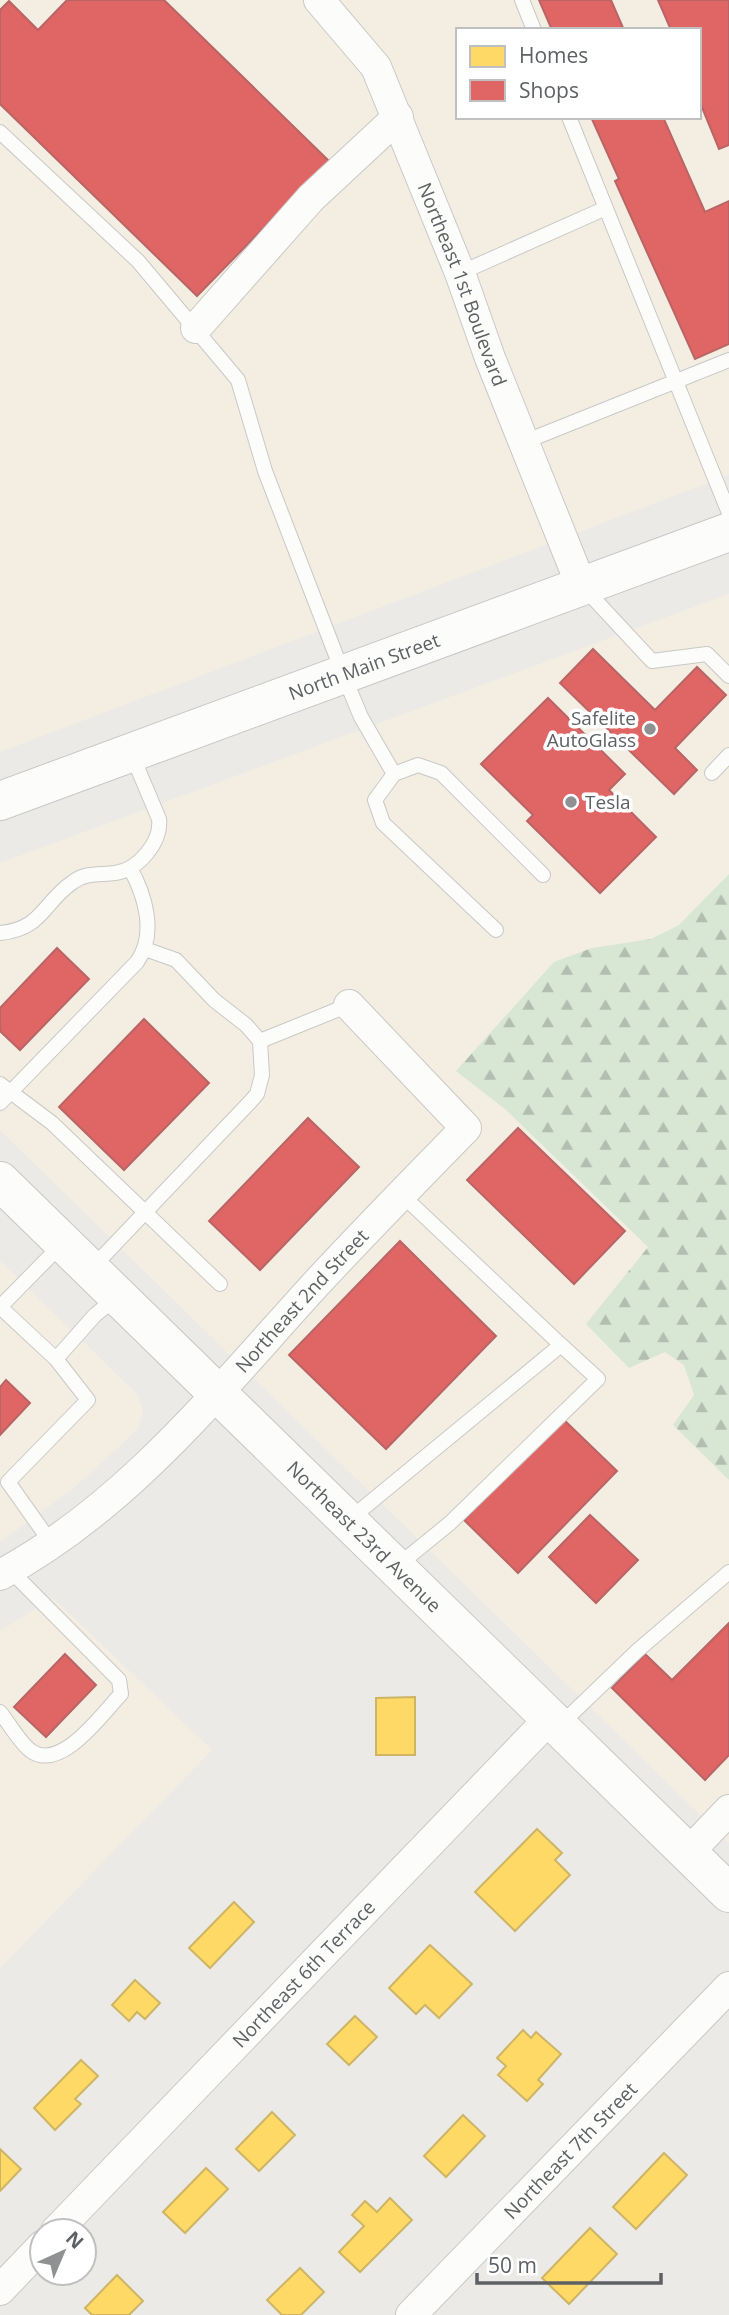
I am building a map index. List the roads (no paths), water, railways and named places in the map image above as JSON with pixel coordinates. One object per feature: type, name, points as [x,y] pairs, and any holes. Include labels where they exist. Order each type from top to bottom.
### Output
[{"type":"main road","name":"North Main Street","points":[[0,801],[729,532]]},
{"type":"main road","name":"Northeast 23rd Avenue","points":[[0,1181],[729,1893]]},
{"type":"street","name":"Northeast 1st Boulevard","points":[[319,0],[376,66],[581,585]]},
{"type":"street","points":[[196,328],[311,198],[398,117]]},
{"type":"street","name":"Northeast 2nd Street","points":[[5,1572],[76,1528],[219,1395],[315,1285],[466,1128],[349,1005]]},
{"type":"street","name":"Northeast 6th Terrace","points":[[70,2217],[554,1722]]},
{"type":"street","points":[[688,1853],[729,1810]]},
{"type":"street","name":"Northeast 7th Street","points":[[411,2315],[729,1987]]},
{"type":"street","points":[[0,2290],[28,2261]]},
{"type":"lane","points":[[522,0],[533,28]]},
{"type":"lane","points":[[570,119],[729,513]]},
{"type":"lane","points":[[0,131],[138,261],[238,380],[265,471],[344,676],[361,717],[394,774]]},
{"type":"lane","points":[[460,273],[606,208]]},
{"type":"lane","points":[[524,442],[729,360]]},
{"type":"lane","points":[[581,585],[652,661],[707,654],[729,676]]},
{"type":"lane","points":[[0,933],[33,924],[78,878],[130,868],[153,843],[160,824],[131,754]]},
{"type":"lane","points":[[712,773],[729,755]]},
{"type":"lane","points":[[496,930],[383,823],[374,800],[394,774],[418,765],[441,773],[543,875]]},
{"type":"lane","points":[[130,868],[147,913],[145,949],[137,962],[3,1093],[52,1123],[220,1284]]},
{"type":"lane","points":[[90,1270],[257,1094],[262,1075],[260,1041],[214,1000],[176,960],[145,949]]},
{"type":"lane","points":[[260,1041],[349,1005]]},
{"type":"lane","points":[[395,1568],[450,1523],[598,1379],[402,1195]]},
{"type":"lane","points":[[52,1544],[8,1482],[88,1400],[56,1359],[0,1307],[63,1243]]},
{"type":"lane","points":[[56,1359],[95,1315],[118,1296]]},
{"type":"lane","points":[[348,1521],[561,1345]]},
{"type":"lane","points":[[0,1712],[30,1750],[45,1756],[70,1748],[121,1694],[121,1688],[110,1671],[5,1572]]},
{"type":"lane","points":[[554,1722],[729,1572]]},
{"type":"place","name":"Safelite AutoGlass","points":[[650,729]]},
{"type":"place","name":"Tesla","points":[[571,802]]}]
